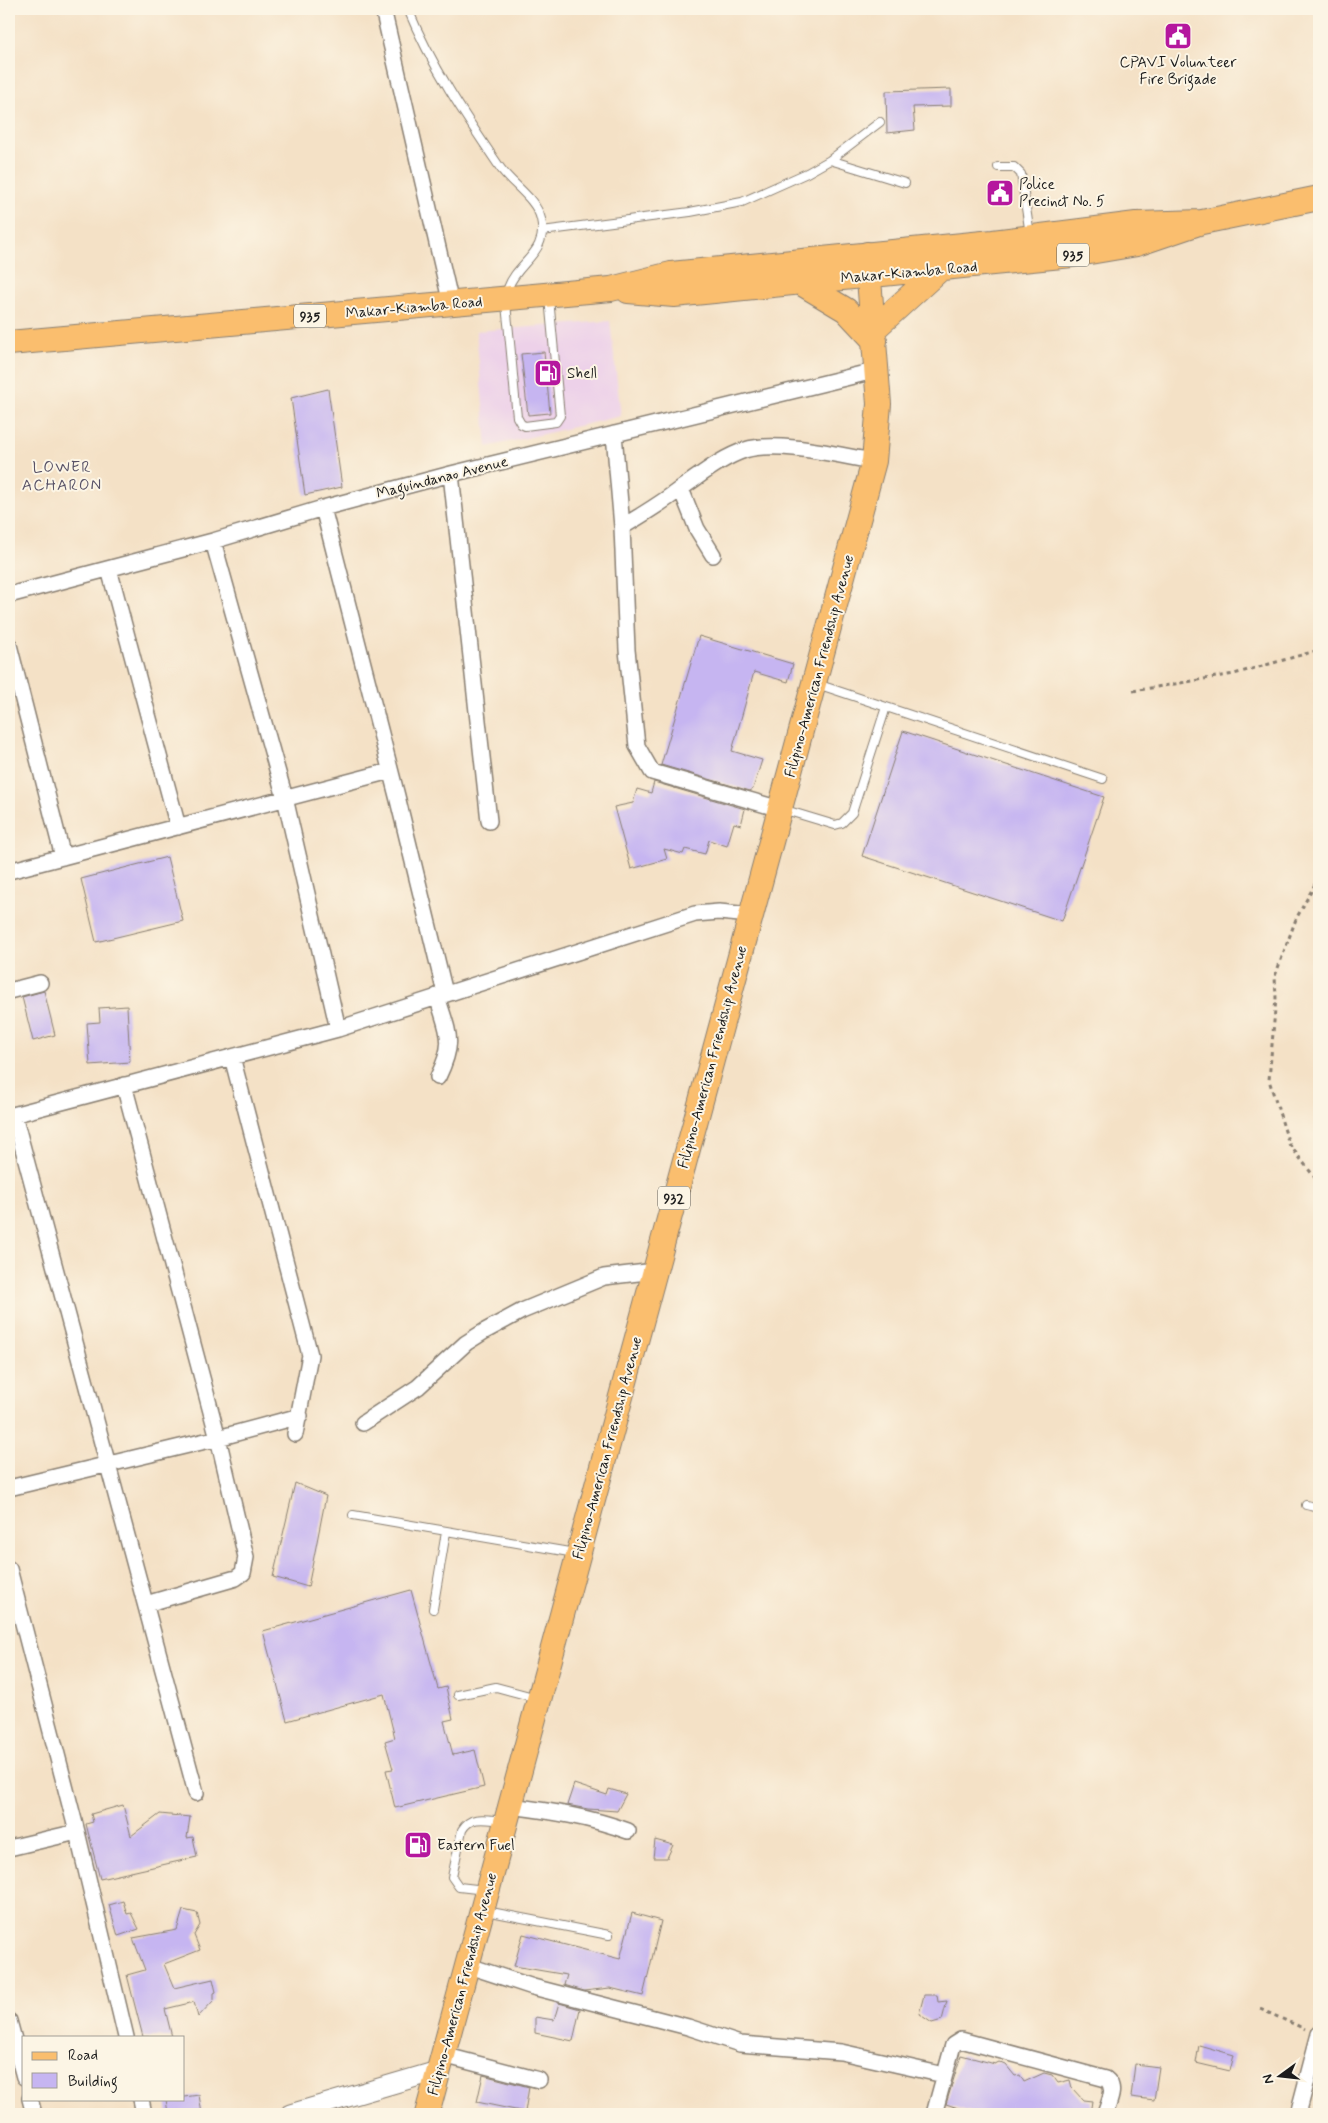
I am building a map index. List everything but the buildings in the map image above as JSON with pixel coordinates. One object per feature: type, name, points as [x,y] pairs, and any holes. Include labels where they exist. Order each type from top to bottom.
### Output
[{"type":"main road","name":"Makar-Kiamba Road","points":[[611,290],[671,274],[868,265],[940,269],[1072,255],[1137,244],[1202,222],[1319,198]]},
{"type":"main road","name":"Makar-Kiamba Road","points":[[9,343],[611,290],[674,295],[801,283],[868,265],[1030,237],[1136,224],[1202,222]]},
{"type":"main road","name":"Filipino-American Friendship Avenue","points":[[427,2114],[466,1965],[580,1554],[750,915],[815,683],[874,461],[879,404],[878,370],[868,265]]},
{"type":"main road","points":[[801,283],[846,310],[874,335],[940,269]]},
{"type":"street","points":[[383,9],[451,304]]},
{"type":"street","name":"Maguindanao Avenue","points":[[9,595],[213,541],[323,508],[451,474],[878,370]]},
{"type":"street","points":[[614,434],[622,527],[627,650],[637,746],[644,762],[652,772],[780,809]]},
{"type":"street","points":[[622,527],[681,489],[702,472],[746,450],[766,447],[805,450],[874,461]]},
{"type":"street","points":[[451,474],[489,821]]},
{"type":"street","points":[[681,489],[697,529],[713,555]]},
{"type":"street","points":[[323,508],[390,771],[450,1038],[450,1049],[438,1077]]},
{"type":"street","points":[[213,541],[285,798],[338,1029]]},
{"type":"street","points":[[109,569],[178,827]]},
{"type":"street","points":[[9,645],[63,858]]},
{"type":"street","points":[[9,871],[390,771]]},
{"type":"street","points":[[196,1793],[146,1604],[11,1115],[338,1029],[695,914],[719,912],[750,915]]},
{"type":"street","points":[[9,991],[40,983]]},
{"type":"street","points":[[232,1057],[310,1355],[300,1416],[295,1434]]},
{"type":"street","points":[[124,1085],[218,1438],[246,1557],[243,1573],[223,1582],[146,1604]]},
{"type":"street","points":[[363,1423],[418,1387],[466,1343],[500,1323],[604,1277],[655,1271]]},
{"type":"street","points":[[9,1488],[218,1438],[300,1416]]},
{"type":"street","points":[[9,1569],[77,1832],[126,2036]]},
{"type":"street","points":[[508,1814],[564,1814],[606,1823],[628,1831]]},
{"type":"street","points":[[9,1848],[77,1832]]},
{"type":"street","points":[[466,1965],[533,1986],[688,2027],[740,2044],[841,2052],[944,2075]]},
{"type":"street","points":[[9,2021],[22,2070]]},
{"type":"street","points":[[1298,2114],[1319,2034]]},
{"type":"street","points":[[934,2114],[953,2045],[961,2040],[1106,2079],[1111,2083],[1112,2088],[1105,2114]]},
{"type":"street","points":[[290,2114],[440,2063],[540,2080]]},
{"type":"street","points":[[30,2100],[34,2114]]},
{"type":"street","points":[[141,2100],[144,2114]]},
{"type":"lane","points":[[408,9],[432,62],[500,168],[538,210],[542,230],[534,255],[512,280],[506,299],[517,416],[521,424],[529,426],[556,422],[560,416],[548,295]]},
{"type":"lane","points":[[542,230],[690,212],[742,202],[808,173],[830,160],[880,122]]},
{"type":"lane","points":[[830,160],[904,182]]},
{"type":"lane","points":[[998,166],[1014,167],[1021,174],[1030,237]]},
{"type":"lane","points":[[815,683],[1103,779]]},
{"type":"lane","points":[[780,809],[835,825],[848,819],[852,813],[886,707]]},
{"type":"lane","points":[[1306,1505],[1319,1508]]},
{"type":"lane","points":[[353,1515],[580,1554]]},
{"type":"lane","points":[[433,1609],[446,1532]]},
{"type":"lane","points":[[458,1695],[496,1687],[539,1698]]},
{"type":"lane","points":[[508,1814],[475,1819],[465,1824],[462,1830],[452,1878],[459,1887],[484,1900],[609,1935]]},
{"type":"path","points":[[1132,691],[1234,674],[1319,650]]},
{"type":"path","points":[[1319,877],[1296,919],[1275,976],[1276,998],[1269,1080],[1289,1144],[1319,1183]]},
{"type":"path","points":[[1260,2008],[1319,2034]]},
{"type":"shaded area","name":"Shell","points":[[610,321],[621,416],[487,447],[476,331]]},
{"type":"place","name":"CPAVI Volunteer Fire Brigade","points":[[1178,36]]},
{"type":"place","name":"Police Precinct No. 5","points":[[1000,193]]},
{"type":"place","name":"Shell","points":[[548,373]]},
{"type":"place","name":"Eastern Fuel","points":[[418,1845]]},
{"type":"district","name":"LOWER ACHARON","points":[[62,475]]}]
